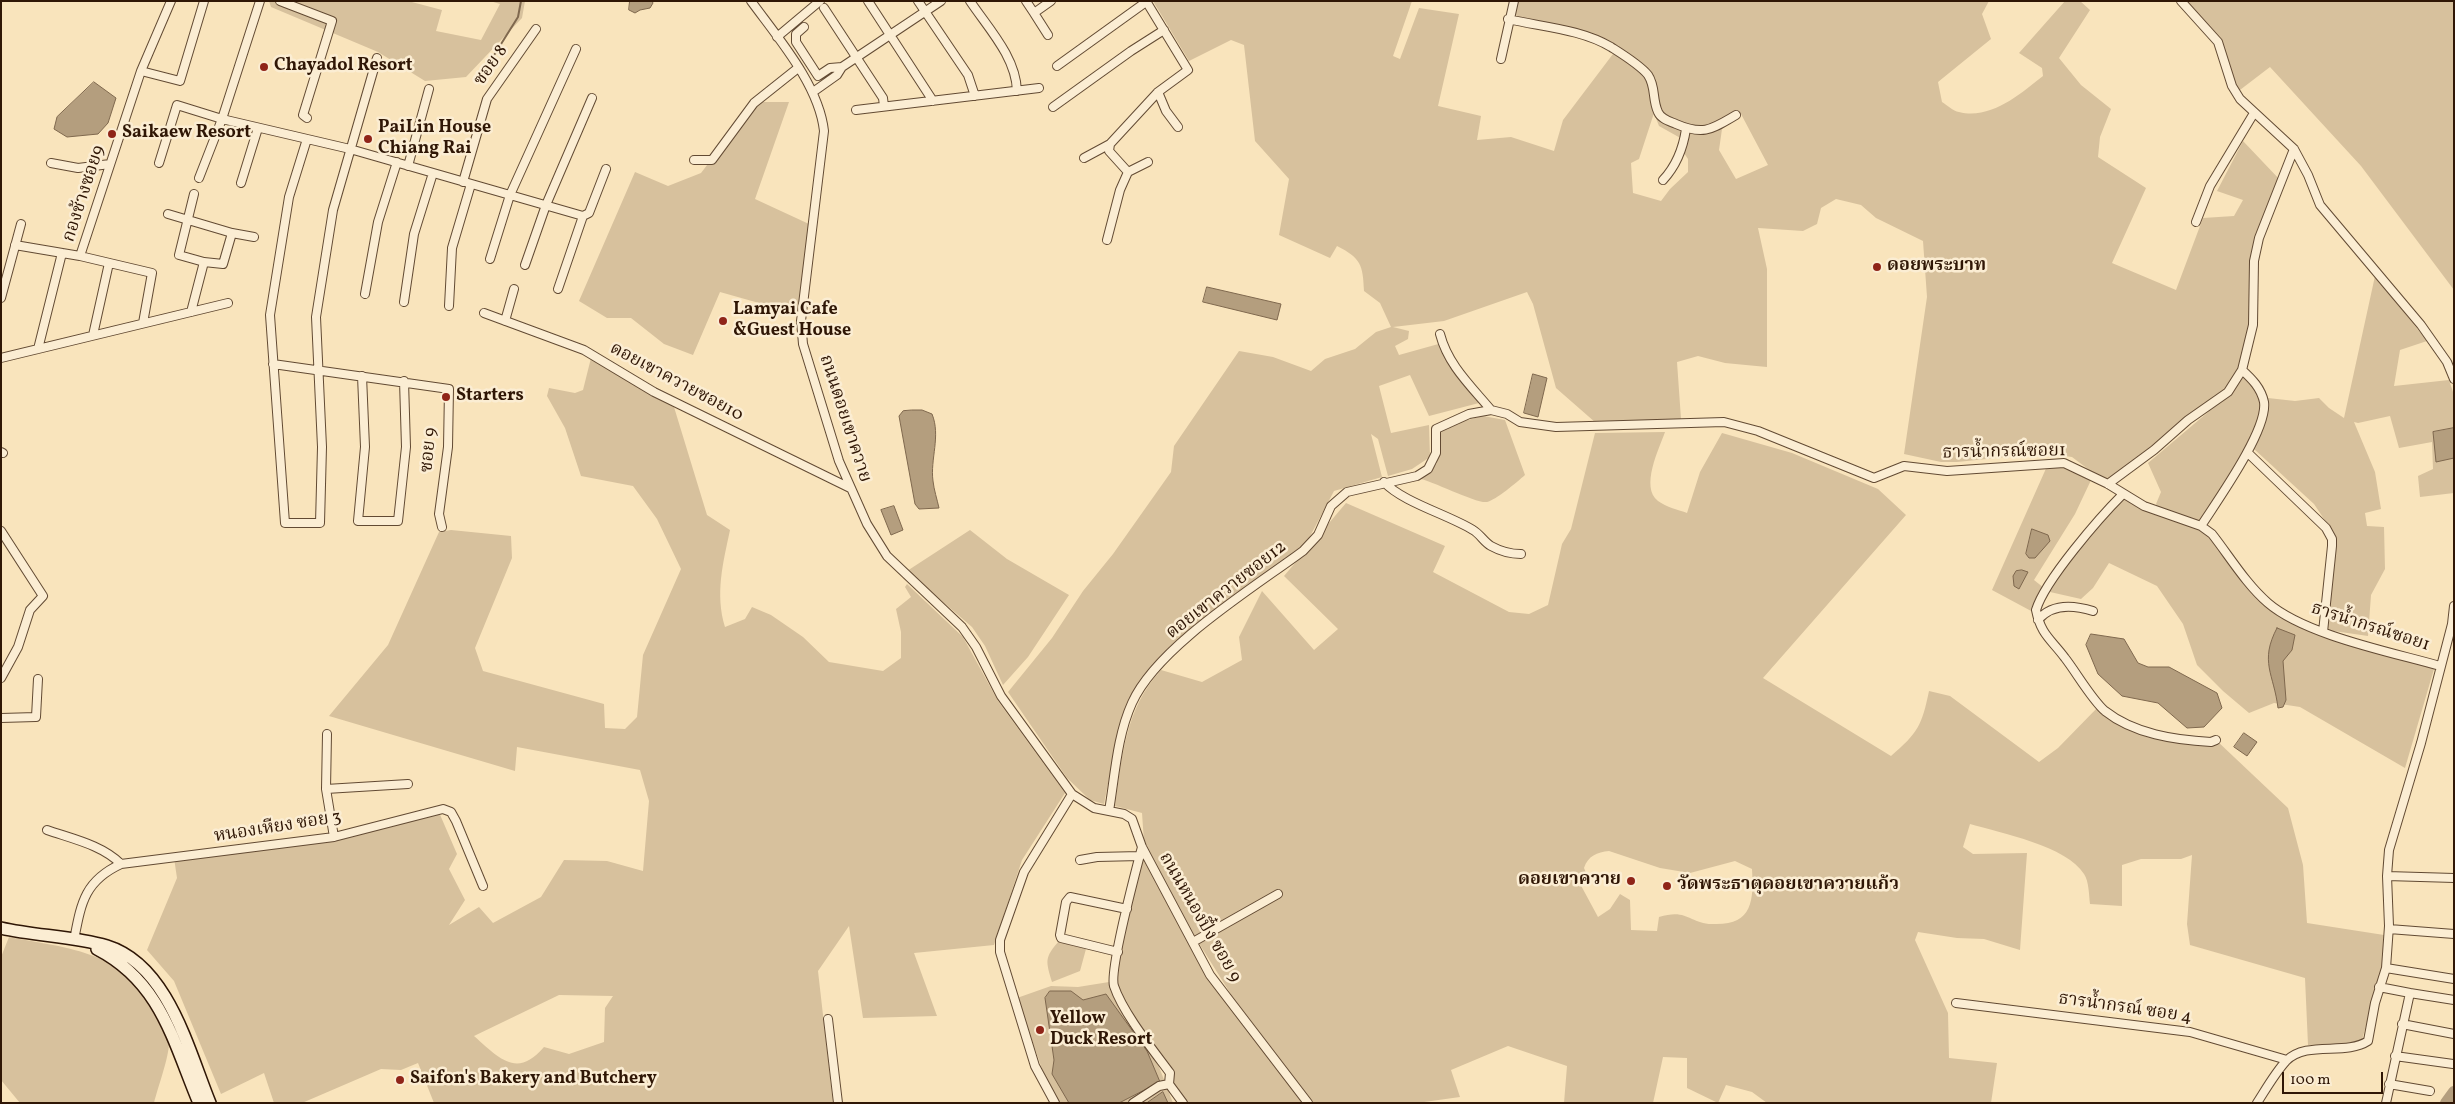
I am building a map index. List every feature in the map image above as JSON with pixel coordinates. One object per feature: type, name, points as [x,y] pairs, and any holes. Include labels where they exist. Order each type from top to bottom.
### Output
[{"type":"main road","points":[[2,931],[104,946],[132,958],[147,970],[210,1103]]},
{"type":"main road","points":[[163,1004],[199,1103]]},
{"type":"street","name":"กองช้างซอย9","points":[[80,256],[141,71],[171,1]]},
{"type":"street","points":[[141,71],[180,81],[204,1]]},
{"type":"street","points":[[199,178],[222,119],[260,1]]},
{"type":"street","points":[[280,1],[332,21],[303,115],[307,118]]},
{"type":"street","name":"ถนนดอยเขาควาย","points":[[751,1],[798,68],[813,92],[823,116],[824,131],[801,321],[804,344],[850,488],[867,524],[887,556],[976,646],[1001,696],[1072,794]]},
{"type":"street","points":[[868,1],[933,101]]},
{"type":"street","points":[[918,1],[968,75],[975,96]]},
{"type":"street","points":[[804,28],[796,34],[796,42],[818,76],[830,68],[842,67],[940,1]]},
{"type":"street","points":[[970,1],[1010,61],[1017,78],[1017,91]]},
{"type":"street","points":[[1026,1],[1048,35]]},
{"type":"street","points":[[1034,13],[1051,1]]},
{"type":"street","points":[[1057,66],[1146,1],[1188,70],[1158,92],[1110,144],[1084,158]]},
{"type":"street","points":[[1500,59],[1508,19],[1514,1]]},
{"type":"street","points":[[2180,1],[2218,42],[2232,86],[2240,99],[2294,149],[2320,205],[2421,325],[2447,362],[2454,379]]},
{"type":"street","points":[[777,36],[822,5],[883,98],[884,106]]},
{"type":"street","points":[[1508,19],[1592,37],[1614,48],[1647,74],[1654,86],[1658,112],[1662,118],[1686,129],[1700,132],[1713,129],[1736,115]]},
{"type":"street","name":"ซอย 8","points":[[449,306],[452,248],[487,99],[536,29]]},
{"type":"street","points":[[1053,107],[1131,51],[1164,30]]},
{"type":"street","points":[[490,259],[510,195],[576,49]]},
{"type":"street","points":[[307,139],[289,197],[270,315],[285,523],[320,523],[322,447],[316,317],[333,210],[377,58]]},
{"type":"street","points":[[813,92],[838,75],[842,67]]},
{"type":"street","points":[[694,160],[712,160],[754,103],[798,68]]},
{"type":"street","points":[[408,166],[428,88]]},
{"type":"street","points":[[856,110],[1039,88]]},
{"type":"street","points":[[1158,92],[1166,112],[1178,127]]},
{"type":"street","points":[[524,265],[546,205],[592,98]]},
{"type":"street","points":[[159,163],[177,105],[222,119],[350,149],[583,216],[590,213],[606,168]]},
{"type":"street","points":[[2196,222],[2210,186],[2254,113]]},
{"type":"street","points":[[241,183],[258,128]]},
{"type":"street","points":[[1663,180],[1671,172],[1682,150],[1686,129]]},
{"type":"street","points":[[1110,144],[1109,151],[1128,172]]},
{"type":"street","points":[[2108,484],[2154,450],[2188,420],[2228,392],[2242,370],[2253,325],[2254,261],[2259,238],[2294,149]]},
{"type":"street","points":[[365,294],[378,222],[397,162]]},
{"type":"street","points":[[1107,240],[1120,190],[1128,172],[1148,162]]},
{"type":"street","points":[[51,163],[78,168],[110,164]]},
{"type":"street","points":[[404,302],[414,234],[433,173]]},
{"type":"street","points":[[194,194],[179,255],[204,262],[223,264],[232,233]]},
{"type":"street","points":[[168,214],[232,233],[254,237]]},
{"type":"street","points":[[558,289],[583,216]]},
{"type":"street","points":[[1,298],[21,224]]},
{"type":"street","points":[[15,245],[80,256],[152,273],[143,324]]},
{"type":"street","points":[[38,349],[62,253]]},
{"type":"street","points":[[191,312],[204,262]]},
{"type":"street","points":[[93,336],[109,263]]},
{"type":"street","points":[[505,321],[514,289]]},
{"type":"street","points":[[1,358],[228,303]]},
{"type":"street","name":"ดอยเขาควายซอย10","points":[[484,313],[584,350],[654,392],[850,488]]},
{"type":"street","points":[[1384,482],[1417,476],[1428,469],[1436,454],[1436,429],[1469,414],[1491,410],[1452,362],[1444,349],[1440,334]]},
{"type":"street","points":[[273,364],[317,371],[362,376],[404,382],[406,447],[398,521],[358,521],[365,447],[362,376]]},
{"type":"street","points":[[2201,526],[2248,453],[2264,403],[2255,382],[2242,370]]},
{"type":"street","name":"ซอย 9","points":[[404,382],[449,389],[448,447],[439,514],[442,526]]},
{"type":"street","name":"ธารน้ำกรณ์ซอย1","points":[[1491,410],[1507,414],[1520,422],[1556,427],[1724,422],[1758,431],[1874,478],[1904,466],[1948,471],[2064,463],[2108,484],[2144,506],[2201,526],[2212,534],[2268,603],[2323,632],[2440,666]]},
{"type":"street","points":[[2248,453],[2282,484],[2330,534],[2332,546],[2323,632]]},
{"type":"street","points":[[1384,482],[1390,489],[1475,531],[1489,545],[1511,554],[1521,554]]},
{"type":"street","name":"ดอยเขาควายซอย12","points":[[1109,811],[1123,728],[1133,701],[1148,676],[1194,631],[1302,552],[1318,535],[1331,506],[1347,492],[1384,482]]},
{"type":"street","points":[[2123,494],[2102,515],[2044,592],[2036,610],[2042,631],[2059,649],[2104,710],[2134,727],[2174,740],[2211,742],[2216,740]]},
{"type":"street","points":[[1,531],[43,596],[30,610],[18,647],[1,678]]},
{"type":"street","points":[[2038,620],[2046,612],[2070,606],[2077,605],[2093,611]]},
{"type":"street","points":[[2257,1103],[2287,1060],[2301,1052],[2359,1046],[2368,1041],[2379,987],[2386,968],[2389,850],[2421,743],[2452,624],[2454,606]]},
{"type":"street","points":[[1,718],[36,717],[38,679]]},
{"type":"street","points":[[327,734],[326,789],[334,837]]},
{"type":"street","points":[[326,789],[408,784]]},
{"type":"street","points":[[1055,1103],[1036,1066],[1000,952],[1000,940],[1024,872],[1072,794]]},
{"type":"street","name":"ถนนหนองปึ๋ง ซอย 9","points":[[1072,794],[1094,808],[1124,814],[1132,819],[1142,847],[1210,976],[1308,1103]]},
{"type":"street","name":"หนองเหียง ซอย 3","points":[[79,942],[82,900],[87,890],[107,870],[121,864],[334,837],[446,809],[451,812],[456,821],[483,886]]},
{"type":"street","points":[[47,830],[99,848],[111,854],[121,864]]},
{"type":"street","points":[[1142,847],[1118,952],[1114,986],[1125,1007],[1170,1073],[1170,1084],[1183,1103]]},
{"type":"street","points":[[1080,860],[1097,857],[1140,856]]},
{"type":"street","points":[[2387,876],[2454,878]]},
{"type":"street","points":[[1192,942],[1278,894]]},
{"type":"street","points":[[1118,952],[1061,938],[1066,902],[1070,897],[1127,908]]},
{"type":"street","points":[[2388,929],[2454,934]]},
{"type":"street","points":[[2386,968],[2454,979]]},
{"type":"street","points":[[2379,987],[2454,1000]]},
{"type":"street","points":[[2386,1103],[2410,993]]},
{"type":"street","name":"ธารน้ำกรณ์ ซอย 4","points":[[1956,1003],[2190,1032],[2287,1060]]},
{"type":"street","points":[[828,1019],[838,1103]]},
{"type":"street","points":[[2402,1024],[2454,1034]]},
{"type":"street","points":[[2395,1056],[2453,1064]]},
{"type":"street","points":[[1133,1103],[1159,1086],[1170,1084]]},
{"type":"street","points":[[2390,1084],[2430,1091]]},
{"type":"shaded area","points":[[269,1],[408,1],[442,10],[436,31],[481,40],[500,4],[490,1],[525,1],[522,18],[466,77],[425,81],[378,52],[271,7]]},
{"type":"shaded area","points":[[630,1],[652,1],[653,3],[650,8],[635,13],[629,10]]},
{"type":"shaded area","points":[[1153,1],[1412,1],[1393,56],[1400,59],[1419,8],[1459,14],[1438,106],[1481,116],[1477,140],[1511,137],[1554,151],[1563,120],[1619,46],[1595,36],[1518,17],[1514,12],[1516,1],[1989,1],[1982,14],[1991,39],[1938,82],[1942,102],[1957,111],[1971,113],[1994,109],[2004,104],[2043,76],[2042,68],[2019,53],[2065,1],[2080,1],[2090,10],[2059,58],[2081,85],[2111,109],[2100,137],[2098,157],[2146,188],[2112,263],[2176,290],[2203,218],[2234,216],[2243,200],[2217,191],[2243,141],[2281,181],[2259,238],[2253,325],[2244,366],[2264,403],[2248,453],[2202,526],[2268,603],[2323,632],[2434,669],[2405,768],[2300,707],[2274,703],[2249,713],[2197,665],[2183,624],[2157,586],[2109,563],[2093,588],[2081,599],[2050,592],[2078,547],[2123,494],[2159,511],[2156,504],[2161,492],[2148,463],[2207,413],[2225,395],[2108,484],[2072,457],[2045,453],[1957,462],[1941,462],[1904,454],[1927,297],[1923,241],[1876,218],[1861,205],[1836,199],[1821,208],[1817,224],[1803,231],[1758,228],[1767,269],[1767,367],[1725,363],[1698,356],[1677,362],[1681,419],[1596,423],[1556,388],[1533,304],[1527,292],[1444,321],[1393,327],[1409,331],[1408,339],[1395,346],[1399,355],[1442,343],[1476,395],[1479,403],[1429,416],[1410,375],[1379,386],[1391,433],[1429,425],[1430,457],[1412,469],[1388,476],[1378,439],[1371,434],[1382,477],[1334,491],[1307,542],[1199,624],[1136,690],[1113,758],[1104,804],[1090,800],[1067,778],[1008,692],[1052,638],[1083,591],[1113,554],[1171,472],[1174,446],[1239,351],[1273,357],[1311,371],[1325,359],[1355,349],[1376,332],[1391,327],[1380,303],[1364,291],[1361,268],[1351,254],[1337,246],[1330,258],[1279,235],[1289,179],[1255,141],[1244,45],[1231,40],[1189,61]],"holes":[[[1654,113],[1659,126],[1684,140],[1682,150],[1688,159],[1688,172],[1670,189],[1661,201],[1633,193],[1631,163],[1639,159]],[[1741,114],[1768,165],[1736,179],[1719,150],[1722,129]]]},
{"type":"shaded area","points":[[2178,1],[2454,1],[2454,290],[2361,166],[2270,67],[2236,93],[2218,42]]},
{"type":"shaded area","points":[[94,82],[116,98],[108,123],[98,134],[67,137],[54,129],[57,117]]},
{"type":"shaded area","points":[[755,102],[789,102],[755,199],[809,224],[798,314],[720,292],[693,355],[664,344],[631,318],[607,318],[579,301],[635,172],[668,186],[701,173]]},
{"type":"shaded area","points":[[2375,276],[2427,341],[2400,350],[2394,386],[2449,380],[2454,395],[2454,493],[2420,497],[2418,476],[2433,469],[2432,442],[2399,448],[2390,416],[2358,423],[2354,422],[2375,472],[2381,509],[2365,513],[2367,526],[2384,527],[2385,569],[2371,595],[2368,636],[2327,630],[2330,528],[2314,504],[2254,449],[2264,427],[2268,398],[2295,401],[2319,398],[2329,408],[2344,418]]},
{"type":"shaded area","points":[[1207,287],[1281,304],[1277,320],[1203,302]]},
{"type":"shaded area","points":[[592,354],[669,399],[674,407],[707,515],[730,530],[720,591],[725,627],[745,619],[752,607],[771,615],[803,637],[829,662],[883,671],[901,658],[901,632],[896,609],[911,597],[905,587],[907,584],[963,637],[998,701],[1065,793],[1022,860],[994,945],[914,953],[937,1016],[863,1018],[849,926],[818,971],[833,1103],[434,1103],[418,1063],[401,1070],[381,1069],[302,1103],[274,1103],[264,1073],[221,1094],[174,981],[147,950],[177,878],[174,858],[340,835],[438,810],[457,854],[449,869],[465,900],[449,925],[479,907],[493,923],[541,897],[564,860],[607,861],[643,871],[649,801],[640,770],[517,747],[515,771],[329,716],[388,645],[439,532],[451,530],[511,536],[512,558],[475,648],[483,671],[604,704],[605,728],[625,729],[637,717],[643,655],[681,569],[657,519],[633,486],[581,476],[565,428],[547,396],[549,388],[575,393],[583,390]],"holes":[[[559,995],[613,996],[605,1008],[604,1042],[569,1054],[544,1047],[534,1057],[525,1062],[508,1062],[492,1052],[474,1036]]]},
{"type":"shaded area","points":[[1533,374],[1547,378],[1538,417],[1524,413]]},
{"type":"shaded area","points":[[922,410],[932,414],[935,422],[936,431],[932,473],[939,508],[919,509],[915,504],[899,416],[903,411]]},
{"type":"shaded area","points":[[1483,416],[1505,420],[1525,475],[1501,494],[1487,502],[1474,500],[1417,478],[1431,472],[1437,463],[1439,433],[1444,426]]},
{"type":"shaded area","points":[[2454,428],[2454,458],[2436,462],[2433,432]]},
{"type":"shaded area","points":[[1665,432],[1652,468],[1651,487],[1653,495],[1658,501],[1669,507],[1687,513],[1700,472],[1722,433],[1792,453],[1878,489],[1906,515],[1763,678],[1891,756],[1918,728],[1929,691],[1950,696],[2039,762],[2058,748],[2100,705],[2134,727],[2210,742],[2216,740],[2288,808],[2303,865],[2307,923],[2384,935],[2382,966],[2362,1040],[2355,1044],[2308,1045],[2305,978],[2190,945],[2187,924],[2192,855],[2181,859],[2141,859],[2122,865],[2122,906],[2090,904],[2086,877],[2075,864],[2063,856],[2049,848],[2015,836],[1970,824],[1963,847],[1973,854],[2027,853],[2020,950],[1984,939],[1957,938],[1918,932],[1915,940],[1948,1013],[1949,1058],[1997,1063],[1991,1103],[1767,1103],[1752,1092],[1726,1085],[1718,1103],[1687,1088],[1687,1058],[1663,1057],[1653,1103],[1564,1103],[1567,1066],[1508,1046],[1451,1070],[1460,1097],[1417,1103],[1313,1103],[1232,996],[1185,921],[1144,842],[1142,813],[1115,806],[1123,752],[1132,717],[1149,685],[1161,670],[1202,682],[1242,660],[1239,637],[1262,591],[1314,650],[1338,629],[1284,576],[1346,503],[1445,546],[1433,572],[1509,612],[1529,614],[1548,605],[1562,544],[1571,529],[1595,433]],"holes":[[[1609,851],[1660,868],[1690,873],[1735,861],[1752,869],[1752,892],[1748,910],[1735,921],[1725,924],[1704,923],[1676,914],[1659,917],[1657,931],[1631,930],[1630,900],[1620,894],[1610,909],[1598,917],[1578,880],[1587,875],[1584,868],[1591,858],[1597,854]]]},
{"type":"shaded area","points":[[2064,463],[2092,478],[2075,514],[2034,580],[2044,588],[2033,612],[1992,590],[2048,464]]},
{"type":"shaded area","points":[[894,506],[903,530],[891,535],[881,510]]},
{"type":"shaded area","points":[[2032,529],[2048,535],[2050,541],[2035,558],[2029,558],[2026,554]]},
{"type":"shaded area","points":[[970,530],[1007,559],[1069,595],[1028,657],[1003,685],[985,646],[972,627],[907,571]]},
{"type":"shaded area","points":[[2016,571],[2028,572],[2019,589],[2014,586],[2013,576]]},
{"type":"shaded area","points":[[2277,628],[2295,635],[2292,650],[2283,661],[2286,700],[2283,707],[2278,708],[2268,659],[2269,650]]},
{"type":"shaded area","points":[[2091,634],[2124,639],[2138,663],[2148,667],[2169,667],[2217,693],[2222,708],[2204,727],[2187,728],[2158,703],[2122,696],[2098,674],[2086,645]]},
{"type":"shaded area","points":[[2244,733],[2257,742],[2247,756],[2234,747]]},
{"type":"shaded area","points":[[1142,847],[1210,975],[1308,1103],[1183,1103],[1154,1054],[1173,1103],[1060,1103],[1047,1083],[1017,998],[1051,986],[1078,987],[1109,982],[1116,998],[1149,1044],[1113,981]]},
{"type":"shaded area","points":[[9,937],[53,945],[95,956],[131,978],[146,994],[168,1036],[169,1043],[154,1103],[20,1103],[1,1080],[1,957]]},
{"type":"shaded area","points":[[1059,941],[1086,949],[1080,971],[1052,982],[1048,969],[1048,960]]},
{"type":"shaded area","points":[[1050,991],[1071,991],[1083,1000],[1106,994],[1147,1051],[1160,1082],[1119,1103],[1069,1103],[1052,1074],[1054,1060],[1045,998]]},
{"type":"shaded area","points":[[1163,1092],[1168,1103],[1147,1103]]},
{"type":"waterway","points":[[491,60],[518,17],[521,1]]},
{"type":"waterway","points":[[2446,1103],[2454,1092]]},
{"type":"place","name":"Chayadol Resort","points":[[264,67]]},
{"type":"place","name":"Saikaew Resort","points":[[112,134]]},
{"type":"place","name":"PaiLin House Chiang Rai","points":[[368,139]]},
{"type":"place","name":"ดอยพระบาท","points":[[1877,267]]},
{"type":"place","name":"Lamyai Cafe &Guest House","points":[[723,321]]},
{"type":"place","name":"Starters","points":[[446,397]]},
{"type":"place","name":"ดอยเขาควาย","points":[[1631,881]]},
{"type":"place","name":"วัดพระธาตุดอยเขาควายแก้ว","points":[[1667,886]]},
{"type":"place","name":"Yellow Duck Resort","points":[[1040,1030]]},
{"type":"place","name":"Saifon's Bakery and Butchery","points":[[400,1080]]}]
